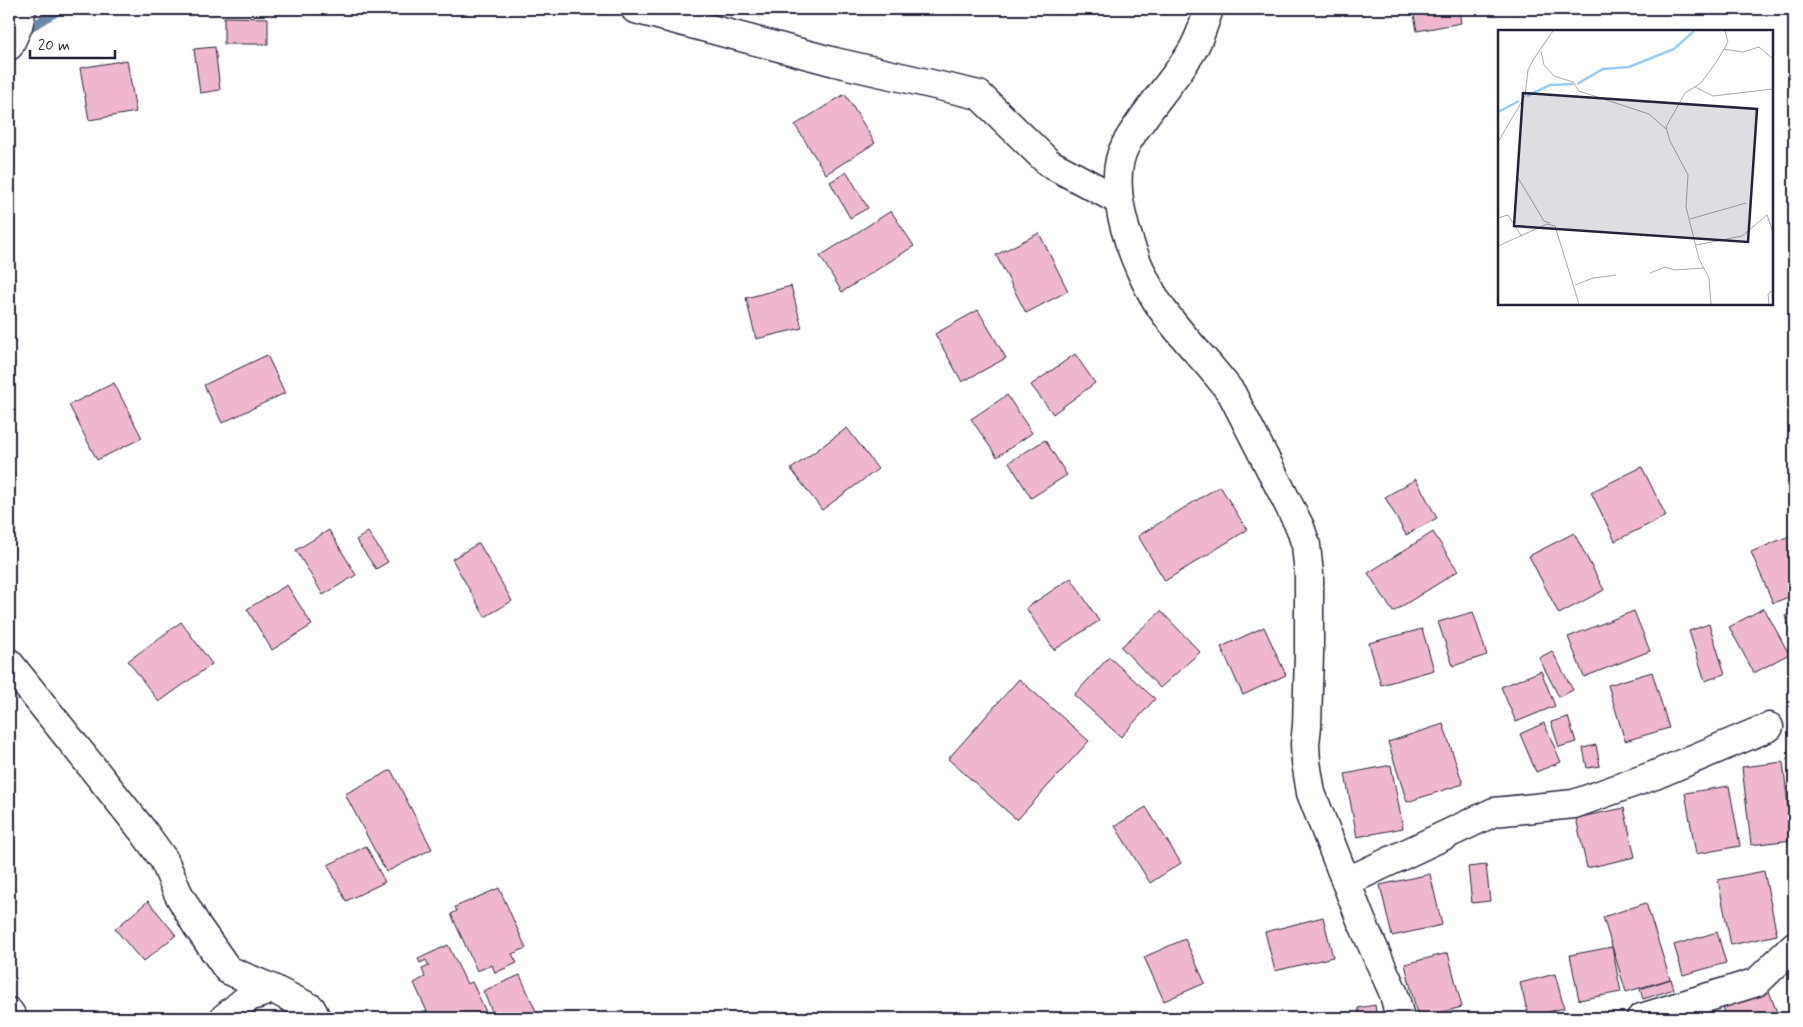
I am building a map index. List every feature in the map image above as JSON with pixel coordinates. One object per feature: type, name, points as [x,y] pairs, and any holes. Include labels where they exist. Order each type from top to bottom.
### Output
[{"type":"street","points":[[9,46],[18,26],[22,9]]},
{"type":"street","points":[[635,9],[836,62],[979,95],[1049,163],[1118,200]]},
{"type":"street","points":[[1209,9],[1193,50],[1146,114],[1121,155],[1117,184],[1118,200],[1136,259],[1149,289],[1163,310],[1232,394],[1300,527],[1306,545],[1309,574],[1309,653],[1305,744],[1311,793],[1346,882],[1394,994],[1400,1018]]},
{"type":"street","points":[[9,663],[164,860],[178,893],[197,926],[228,970],[274,989],[311,1008],[316,1018]]},
{"type":"street","points":[[1346,882],[1494,812],[1574,804],[1655,775],[1769,726]]},
{"type":"street","points":[[1641,1018],[1757,982],[1794,946]]},
{"type":"street","points":[[224,1018],[249,997],[274,989]]},
{"type":"street","points":[[9,1012],[13,1018]]},
{"type":"building","points":[[1413,9],[1459,9],[1461,23],[1417,31]]},
{"type":"building","points":[[224,17],[268,18],[268,44],[224,44]]},
{"type":"building","points":[[215,47],[220,90],[200,93],[194,49]]},
{"type":"building","points":[[127,60],[136,112],[89,120],[80,68]]},
{"type":"building","points":[[845,94],[875,143],[826,174],[795,125]]},
{"type":"building","points":[[847,172],[868,208],[850,218],[830,182]]},
{"type":"building","points":[[891,211],[914,246],[842,292],[820,256]]},
{"type":"building","points":[[1039,233],[1068,291],[1026,313],[996,255]]},
{"type":"building","points":[[791,286],[802,328],[756,339],[746,298]]},
{"type":"building","points":[[978,310],[1006,358],[962,382],[935,334]]},
{"type":"building","points":[[1075,354],[1095,383],[1053,414],[1031,385]]},
{"type":"building","points":[[267,355],[285,393],[222,423],[204,385]]},
{"type":"building","points":[[114,383],[142,438],[97,460],[69,405]]},
{"type":"building","points":[[1007,395],[1032,433],[997,457],[971,419]]},
{"type":"building","points":[[847,428],[878,469],[822,510],[791,469]]},
{"type":"building","points":[[1045,440],[1067,475],[1031,498],[1009,462]]},
{"type":"building","points":[[1642,467],[1666,516],[1615,541],[1591,492]]},
{"type":"building","points":[[1416,479],[1437,518],[1406,535],[1385,497]]},
{"type":"building","points":[[1220,486],[1247,530],[1165,581],[1138,536]]},
{"type":"building","points":[[329,530],[356,575],[323,595],[296,550]]},
{"type":"building","points":[[368,532],[388,562],[376,569],[356,540]]},
{"type":"building","points":[[1433,532],[1458,571],[1393,612],[1368,573]]},
{"type":"building","points":[[1574,533],[1604,590],[1559,614],[1529,556]]},
{"type":"building","points":[[1794,534],[1794,595],[1773,603],[1751,552]]},
{"type":"building","points":[[479,543],[512,601],[485,617],[452,559]]},
{"type":"building","points":[[1071,578],[1099,621],[1054,650],[1026,608]]},
{"type":"building","points":[[287,585],[312,625],[272,650],[247,609]]},
{"type":"building","points":[[1764,608],[1789,654],[1754,673],[1729,627]]},
{"type":"building","points":[[1161,611],[1200,652],[1160,688],[1121,647]]},
{"type":"building","points":[[1634,611],[1650,651],[1584,677],[1568,637]]},
{"type":"building","points":[[1473,612],[1487,655],[1453,666],[1438,622]]},
{"type":"building","points":[[1794,613],[1794,641],[1785,616]]},
{"type":"building","points":[[181,622],[212,664],[159,702],[128,661]]},
{"type":"building","points":[[1709,624],[1725,674],[1705,681],[1689,631]]},
{"type":"building","points":[[1264,627],[1286,675],[1243,695],[1221,647]]},
{"type":"building","points":[[1422,629],[1434,670],[1381,685],[1369,643]]},
{"type":"building","points":[[1552,651],[1573,690],[1559,697],[1539,658]]},
{"type":"building","points":[[1109,657],[1155,699],[1121,737],[1074,695]]},
{"type":"building","points":[[1541,671],[1555,706],[1516,722],[1501,687]]},
{"type":"building","points":[[1652,672],[1669,728],[1625,741],[1608,685]]},
{"type":"building","points":[[1019,679],[1089,741],[1017,820],[948,759]]},
{"type":"building","points":[[1568,717],[1576,742],[1559,747],[1551,722]]},
{"type":"building","points":[[1544,723],[1561,762],[1536,772],[1520,734]]},
{"type":"building","points":[[1443,724],[1463,784],[1407,802],[1388,742]]},
{"type":"building","points":[[1596,745],[1600,766],[1587,768],[1583,748]]},
{"type":"building","points":[[1783,762],[1792,840],[1751,845],[1742,767]]},
{"type":"building","points":[[1391,765],[1403,828],[1357,837],[1345,774]]},
{"type":"building","points":[[391,770],[432,849],[386,872],[345,794]]},
{"type":"building","points":[[1729,786],[1740,846],[1696,854],[1685,793]]},
{"type":"building","points":[[1146,807],[1181,863],[1150,883],[1115,826]]},
{"type":"building","points":[[1624,808],[1635,857],[1587,868],[1576,818]]},
{"type":"building","points":[[366,846],[385,882],[346,901],[328,865]]},
{"type":"building","points":[[1486,865],[1490,901],[1472,903],[1468,867]]},
{"type":"building","points":[[1764,871],[1777,935],[1731,945],[1718,880]]},
{"type":"building","points":[[1430,874],[1442,925],[1392,936],[1380,885]]},
{"type":"building","points":[[499,888],[526,948],[512,954],[517,963],[495,973],[492,965],[477,971],[451,914],[457,911],[455,907]]},
{"type":"building","points":[[148,901],[176,935],[143,962],[115,929]]},
{"type":"building","points":[[1646,903],[1670,979],[1626,992],[1603,917]]},
{"type":"building","points":[[1323,917],[1333,957],[1275,971],[1265,932]]},
{"type":"building","points":[[1717,932],[1726,963],[1683,975],[1674,945]]},
{"type":"building","points":[[1185,939],[1205,983],[1164,1001],[1144,957]]},
{"type":"building","points":[[448,945],[467,984],[472,982],[489,1018],[430,1018],[414,983],[425,977],[422,969],[429,966],[426,960],[420,963],[418,959]]},
{"type":"building","points":[[1612,947],[1621,992],[1579,1000],[1570,955]]},
{"type":"building","points":[[1448,953],[1462,1007],[1418,1018],[1405,964]]},
{"type":"building","points":[[1555,974],[1564,1008],[1529,1017],[1520,983]]},
{"type":"building","points":[[520,975],[539,1018],[495,1018],[483,991]]},
{"type":"building","points":[[1671,979],[1674,989],[1643,999],[1640,989]]},
{"type":"building","points":[[1767,986],[1779,1018],[1727,1018],[1721,1002]]},
{"type":"building","points":[[1375,1005],[1377,1018],[1360,1018],[1358,1008]]},
{"type":"waterway","points":[[24,31],[61,9]]}]
